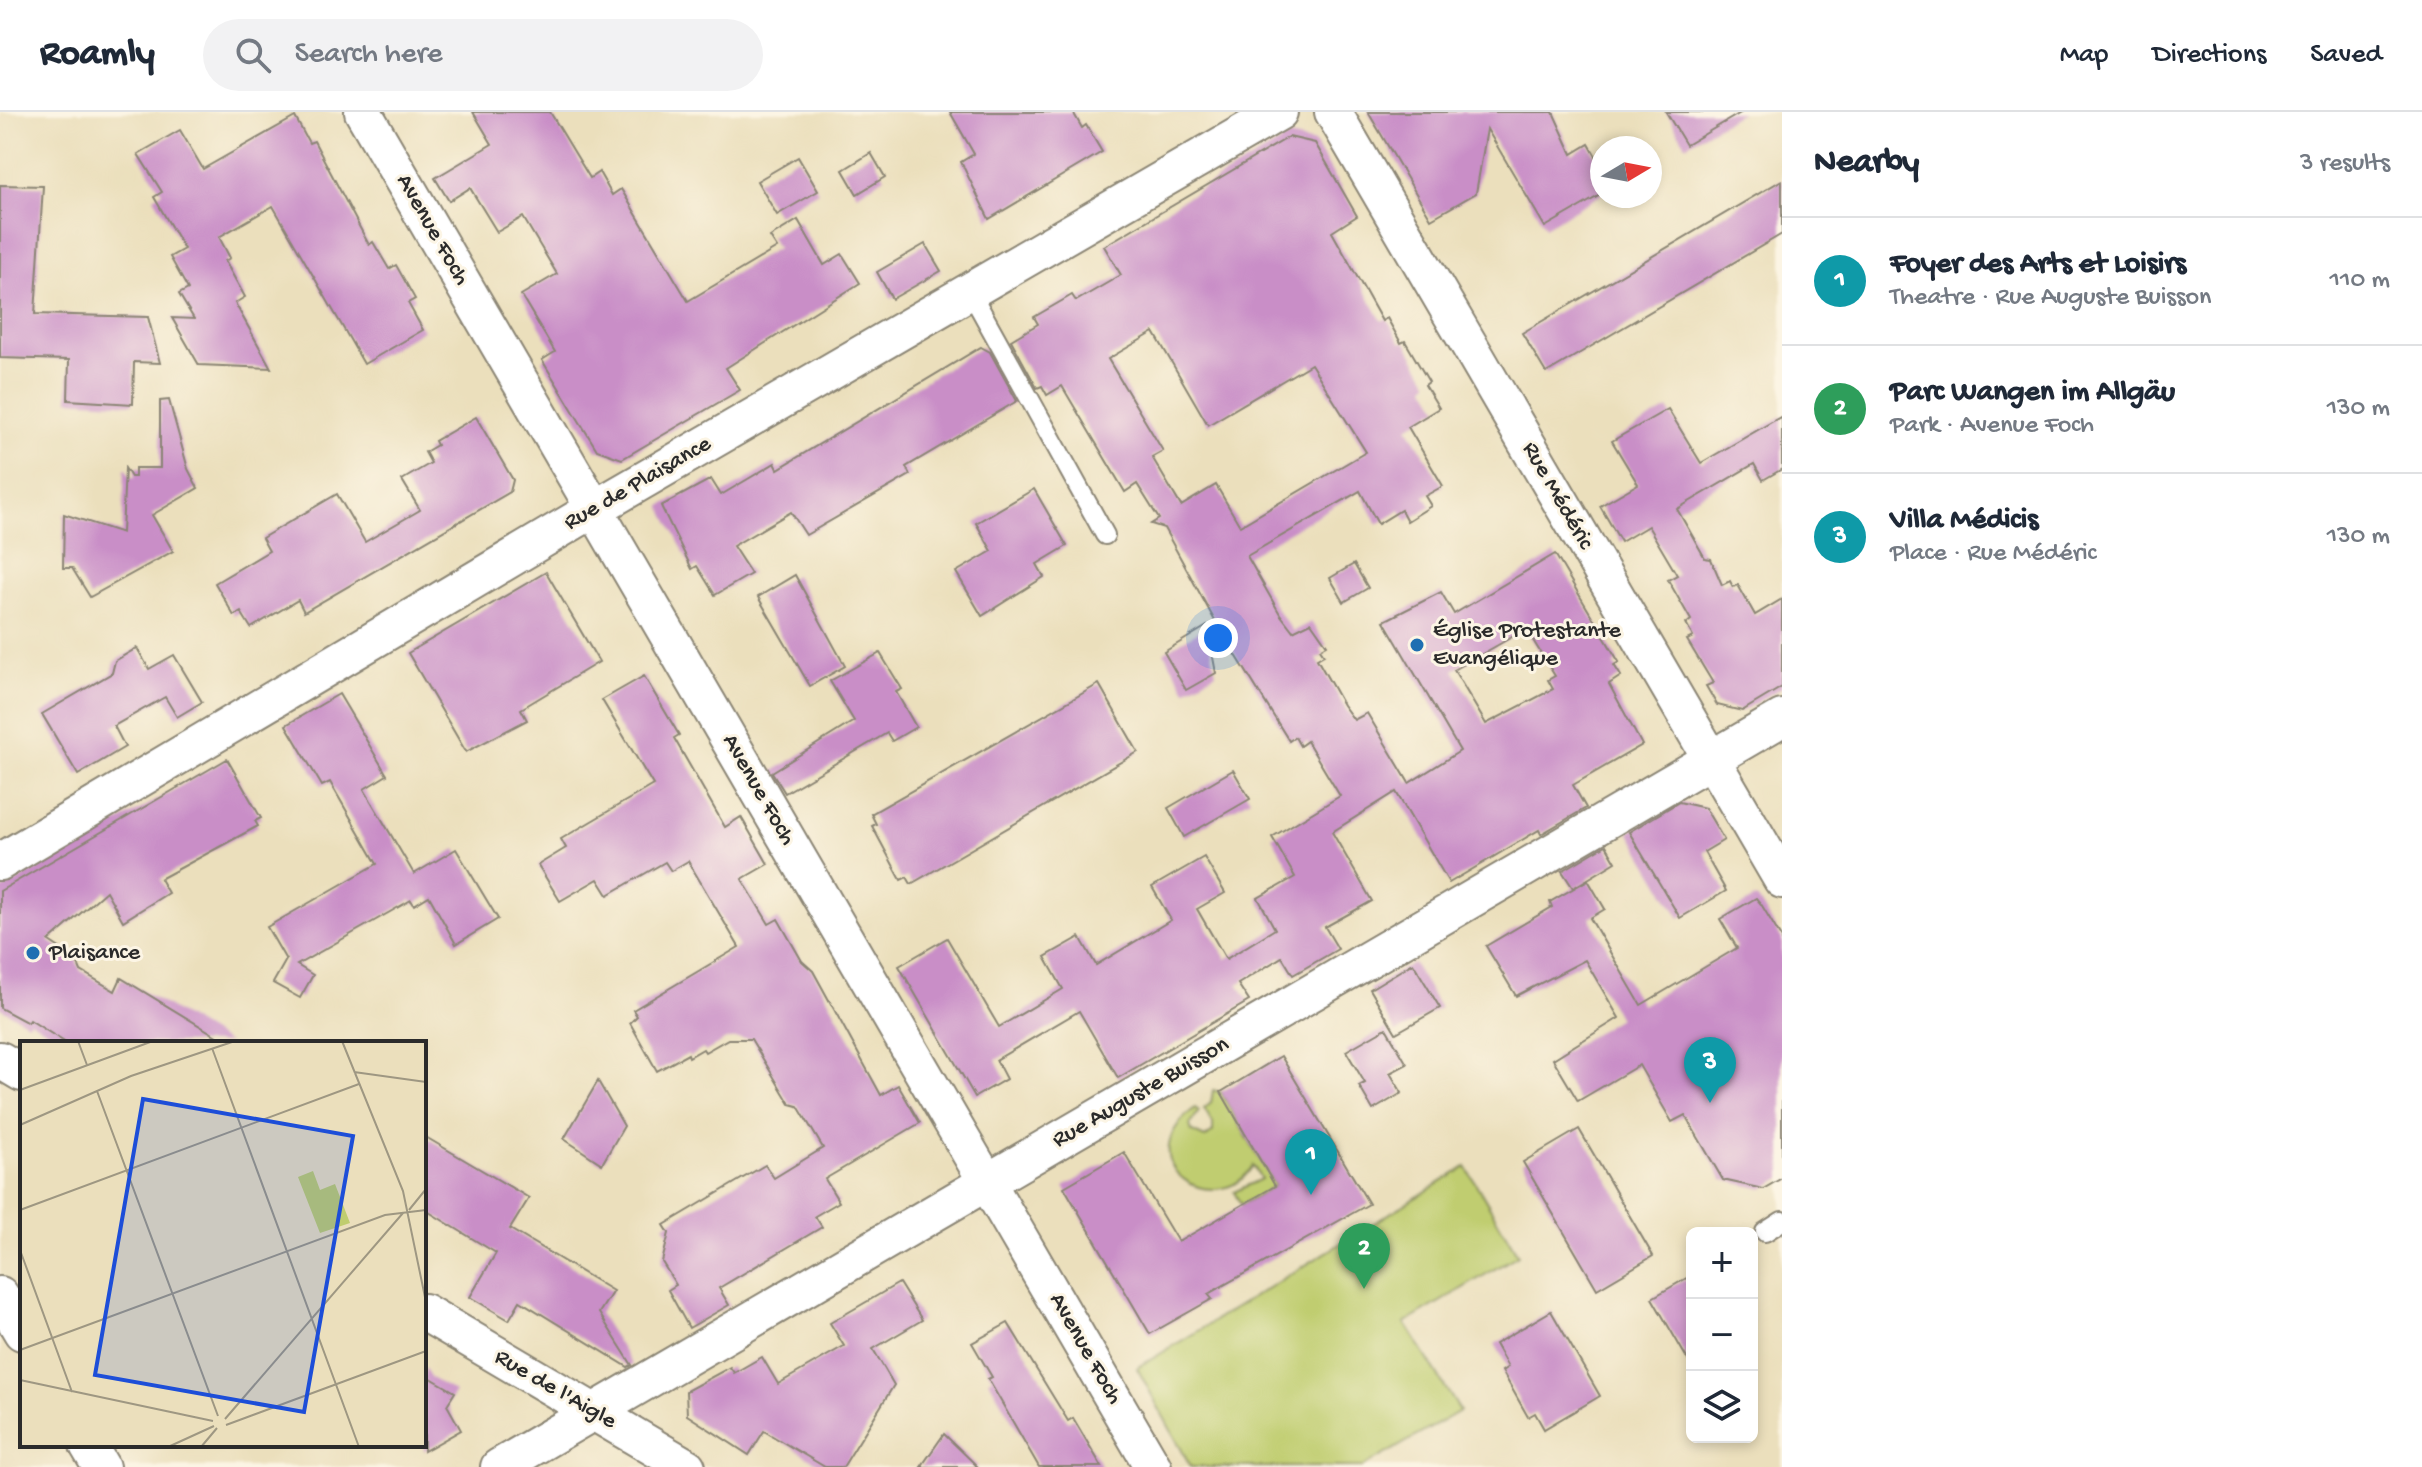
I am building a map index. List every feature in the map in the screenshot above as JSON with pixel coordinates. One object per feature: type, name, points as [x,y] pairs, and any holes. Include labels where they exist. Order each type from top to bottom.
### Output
[{"type":"street","name":"Avenue Foch","points":[[363,112],[1153,1467]]},
{"type":"street","name":"Rue de Plaisance","points":[[0,862],[594,509],[1279,112]]},
{"type":"street","name":"Rue Médéric","points":[[1333,112],[1782,880]]},
{"type":"street","name":"Rue Auguste Buisson","points":[[499,1467],[1782,718]]},
{"type":"street","points":[[0,1060],[20,1072]]},
{"type":"street","points":[[0,1295],[20,1329]]},
{"type":"street","name":"Rue de l'Aigle","points":[[426,1313],[687,1467]]},
{"type":"street","points":[[89,1447],[101,1467]]},
{"type":"lane","points":[[970,291],[1105,535]]},
{"type":"lane","points":[[1765,1232],[1782,1221]]},
{"type":"green space","points":[[1213,1090],[1221,1092],[1275,1186],[1241,1205],[1234,1192],[1261,1179],[1253,1165],[1238,1182],[1220,1189],[1201,1187],[1184,1180],[1173,1166],[1169,1149],[1175,1129],[1195,1108],[1199,1111],[1190,1125],[1192,1132],[1205,1138],[1213,1132],[1213,1123],[1204,1109],[1211,1103]]},
{"type":"green space","points":[[1466,1167],[1518,1255],[1405,1323],[1460,1411],[1363,1467],[1191,1467],[1137,1368]]},
{"type":"building","points":[[473,112],[550,112],[590,178],[599,172],[612,195],[621,189],[688,301],[777,248],[770,237],[798,220],[824,265],[842,254],[860,283],[726,368],[740,390],[622,459],[597,450],[542,360],[555,352],[521,295],[557,274],[523,217],[497,232],[470,188],[449,201],[435,178],[492,144]]},
{"type":"building","points":[[950,112],[1073,112],[1082,128],[1086,125],[1102,152],[989,219],[961,162],[974,154]]},
{"type":"building","points":[[1368,112],[1553,112],[1572,154],[1590,146],[1590,201],[1545,227],[1487,129],[1476,193],[1431,219]]},
{"type":"building","points":[[1666,112],[1742,112],[1686,145]]},
{"type":"building","points":[[295,117],[309,143],[314,141],[369,245],[373,242],[389,269],[396,265],[415,299],[408,303],[423,330],[364,364],[273,206],[219,237],[230,258],[225,261],[245,297],[235,303],[271,368],[199,365],[172,318],[194,319],[179,294],[188,289],[170,257],[184,249],[154,197],[162,192],[138,154],[180,130],[203,169]]},
{"type":"building","points":[[1289,137],[1315,143],[1357,216],[1332,232],[1382,321],[1387,318],[1401,343],[1405,341],[1429,382],[1425,385],[1439,408],[1408,427],[1443,486],[1425,496],[1431,506],[1407,521],[1401,510],[1378,524],[1360,491],[1247,556],[1293,631],[1311,622],[1327,645],[1320,649],[1324,655],[1317,659],[1343,705],[1354,720],[1367,713],[1409,783],[1460,751],[1384,621],[1441,592],[1454,614],[1555,554],[1619,662],[1614,665],[1621,676],[1609,684],[1642,745],[1573,785],[1586,808],[1541,834],[1539,830],[1449,883],[1396,792],[1332,832],[1372,901],[1325,927],[1338,949],[1293,975],[1282,957],[1238,984],[1249,1001],[1118,1078],[1079,1011],[996,1060],[1006,1079],[975,1097],[899,966],[947,938],[999,1027],[1063,989],[1045,957],[1080,937],[1096,965],[1171,920],[1152,887],[1204,857],[1225,893],[1197,909],[1226,959],[1275,929],[1258,898],[1295,877],[1272,837],[1340,796],[1307,741],[1300,746],[1295,737],[1289,741],[1215,621],[1164,528],[1151,524],[1159,519],[1137,484],[1125,492],[1062,386],[1047,395],[1042,386],[1037,388],[1011,340],[1038,324],[1034,317],[1072,295],[1076,301],[1121,275],[1104,246]],"holes":[[[1154,332],[1208,425],[1311,364],[1366,452],[1240,526],[1216,485],[1181,506],[1152,457],[1163,451],[1108,359]],[[1526,629],[1555,676],[1548,680],[1553,689],[1486,724],[1454,670]]]},
{"type":"building","points":[[871,153],[885,177],[857,194],[843,170]]},
{"type":"building","points":[[798,157],[818,191],[777,215],[757,181]]},
{"type":"building","points":[[1782,180],[1782,234],[1546,373],[1522,333]]},
{"type":"building","points":[[0,185],[43,186],[35,314],[148,317],[160,363],[134,362],[133,404],[68,400],[69,360],[0,358]]},
{"type":"building","points":[[925,244],[941,271],[892,299],[877,272]]},
{"type":"building","points":[[981,347],[990,352],[1017,401],[906,467],[910,475],[806,535],[791,512],[733,546],[751,574],[715,595],[697,566],[692,569],[661,506],[711,479],[721,495],[775,463],[778,469]]},
{"type":"building","points":[[169,400],[188,469],[198,488],[152,515],[173,551],[90,597],[72,568],[63,568],[64,514],[122,533],[125,468],[131,477],[135,477],[135,468],[160,468],[160,401]]},
{"type":"building","points":[[1668,409],[1701,463],[1782,416],[1782,469],[1763,480],[1754,464],[1677,509],[1705,558],[1711,559],[1722,585],[1730,581],[1733,587],[1738,585],[1755,615],[1782,599],[1782,687],[1742,711],[1717,705],[1706,686],[1713,683],[1687,640],[1693,637],[1686,624],[1691,620],[1668,580],[1677,575],[1648,526],[1621,542],[1600,506],[1638,484],[1612,441]]},
{"type":"building","points":[[476,417],[513,480],[510,492],[304,612],[298,600],[251,628],[241,612],[234,616],[215,583],[269,551],[262,538],[337,494],[365,542],[420,510],[402,480],[431,463],[425,452],[437,445],[435,441]]},
{"type":"building","points":[[1034,489],[1067,546],[1037,564],[1044,577],[982,616],[956,572],[992,551],[976,523]]},
{"type":"building","points":[[1354,564],[1368,588],[1344,602],[1330,578]]},
{"type":"building","points":[[546,572],[599,662],[521,709],[527,720],[466,752],[408,653]]},
{"type":"building","points":[[795,575],[845,666],[810,686],[758,597]]},
{"type":"building","points":[[1207,626],[1216,673],[1186,690],[1164,652]]},
{"type":"building","points":[[137,648],[149,669],[174,655],[202,702],[177,717],[165,697],[114,726],[125,747],[78,775],[42,714],[112,673],[115,661]]},
{"type":"building","points":[[880,653],[902,689],[896,692],[916,727],[892,741],[887,733],[785,793],[772,772],[854,721],[830,681]]},
{"type":"building","points":[[644,676],[679,735],[674,738],[725,827],[741,817],[768,864],[742,879],[769,924],[778,919],[802,961],[813,971],[881,1095],[898,1085],[920,1123],[825,1179],[839,1202],[815,1216],[822,1227],[719,1288],[729,1305],[689,1328],[668,1290],[676,1285],[662,1262],[669,1233],[664,1225],[765,1165],[774,1178],[823,1148],[798,1106],[790,1104],[751,1039],[728,1039],[705,1052],[703,1049],[689,1057],[688,1054],[657,1071],[630,1023],[637,1016],[633,1010],[739,947],[688,861],[671,871],[665,862],[608,895],[598,879],[560,901],[538,865],[566,848],[561,839],[653,785],[602,700]]},
{"type":"building","points":[[1099,684],[1138,752],[911,884],[907,877],[901,880],[872,826],[876,824],[871,814]]},
{"type":"building","points":[[339,694],[387,775],[364,789],[414,874],[456,849],[498,919],[456,944],[429,896],[414,905],[411,900],[297,965],[313,975],[300,998],[273,983],[286,960],[267,927],[377,864],[330,782],[322,786],[286,725]]},
{"type":"building","points":[[227,759],[261,818],[255,821],[258,826],[160,879],[168,893],[123,921],[106,891],[49,941],[76,959],[81,971],[115,991],[121,978],[225,1041],[63,1041],[30,1020],[28,1023],[0,1008],[0,891]]},
{"type":"building","points":[[1233,770],[1250,799],[1184,837],[1168,808]]},
{"type":"building","points":[[1679,802],[1705,808],[1724,840],[1704,852],[1726,891],[1680,918],[1629,832]]},
{"type":"building","points":[[1606,845],[1616,862],[1573,888],[1562,871]]},
{"type":"building","points":[[1588,880],[1605,909],[1590,918],[1641,1005],[1737,948],[1720,919],[1756,898],[1761,904],[1782,939],[1782,1178],[1763,1189],[1723,1180],[1685,1115],[1672,1122],[1639,1065],[1578,1101],[1553,1059],[1619,1018],[1585,960],[1516,996],[1486,946],[1552,907],[1550,902]]},
{"type":"building","points":[[1413,963],[1440,1008],[1396,1033],[1370,989]]},
{"type":"building","points":[[1386,1028],[1407,1064],[1390,1073],[1402,1093],[1373,1110],[1359,1086],[1365,1083],[1346,1051]]},
{"type":"building","points":[[1281,1056],[1369,1204],[1208,1294],[1212,1299],[1150,1334],[1064,1187],[1124,1152],[1178,1242],[1275,1186],[1221,1092]]},
{"type":"building","points":[[598,1081],[624,1126],[602,1164],[564,1139]]},
{"type":"building","points":[[1579,1129],[1653,1256],[1597,1289],[1523,1162]]},
{"type":"building","points":[[426,1137],[529,1198],[510,1229],[613,1291],[599,1313],[632,1365],[628,1367],[520,1301],[509,1320],[470,1297],[496,1253],[426,1210]]},
{"type":"building","points":[[1686,1278],[1686,1357],[1652,1298]]},
{"type":"building","points":[[899,1283],[922,1320],[873,1349],[894,1385],[843,1467],[825,1467],[764,1431],[749,1455],[687,1415],[686,1391],[730,1367],[734,1373],[762,1357],[778,1384],[844,1346],[830,1323]]},
{"type":"building","points":[[1551,1311],[1600,1396],[1544,1429],[1535,1413],[1528,1417],[1502,1371],[1508,1367],[1495,1344]]},
{"type":"building","points":[[1008,1323],[1068,1421],[1073,1418],[1102,1467],[1039,1467],[988,1379],[992,1377],[972,1343]]},
{"type":"building","points":[[426,1370],[431,1378],[455,1392],[447,1405],[461,1430],[424,1451]]},
{"type":"building","points":[[944,1434],[978,1467],[921,1467]]},
{"type":"place","name":"Église Protestante Evangélique","points":[[1417,645]]},
{"type":"place","name":"Plaisance","points":[[33,953]]},
{"type":"place","name":"Villa Médicis","points":[[1710,1103]]},
{"type":"place","name":"Foyer des Arts et Loisirs","points":[[1311,1195]]},
{"type":"place","name":"Parc Wangen im Allgäu","points":[[1364,1289]]}]
